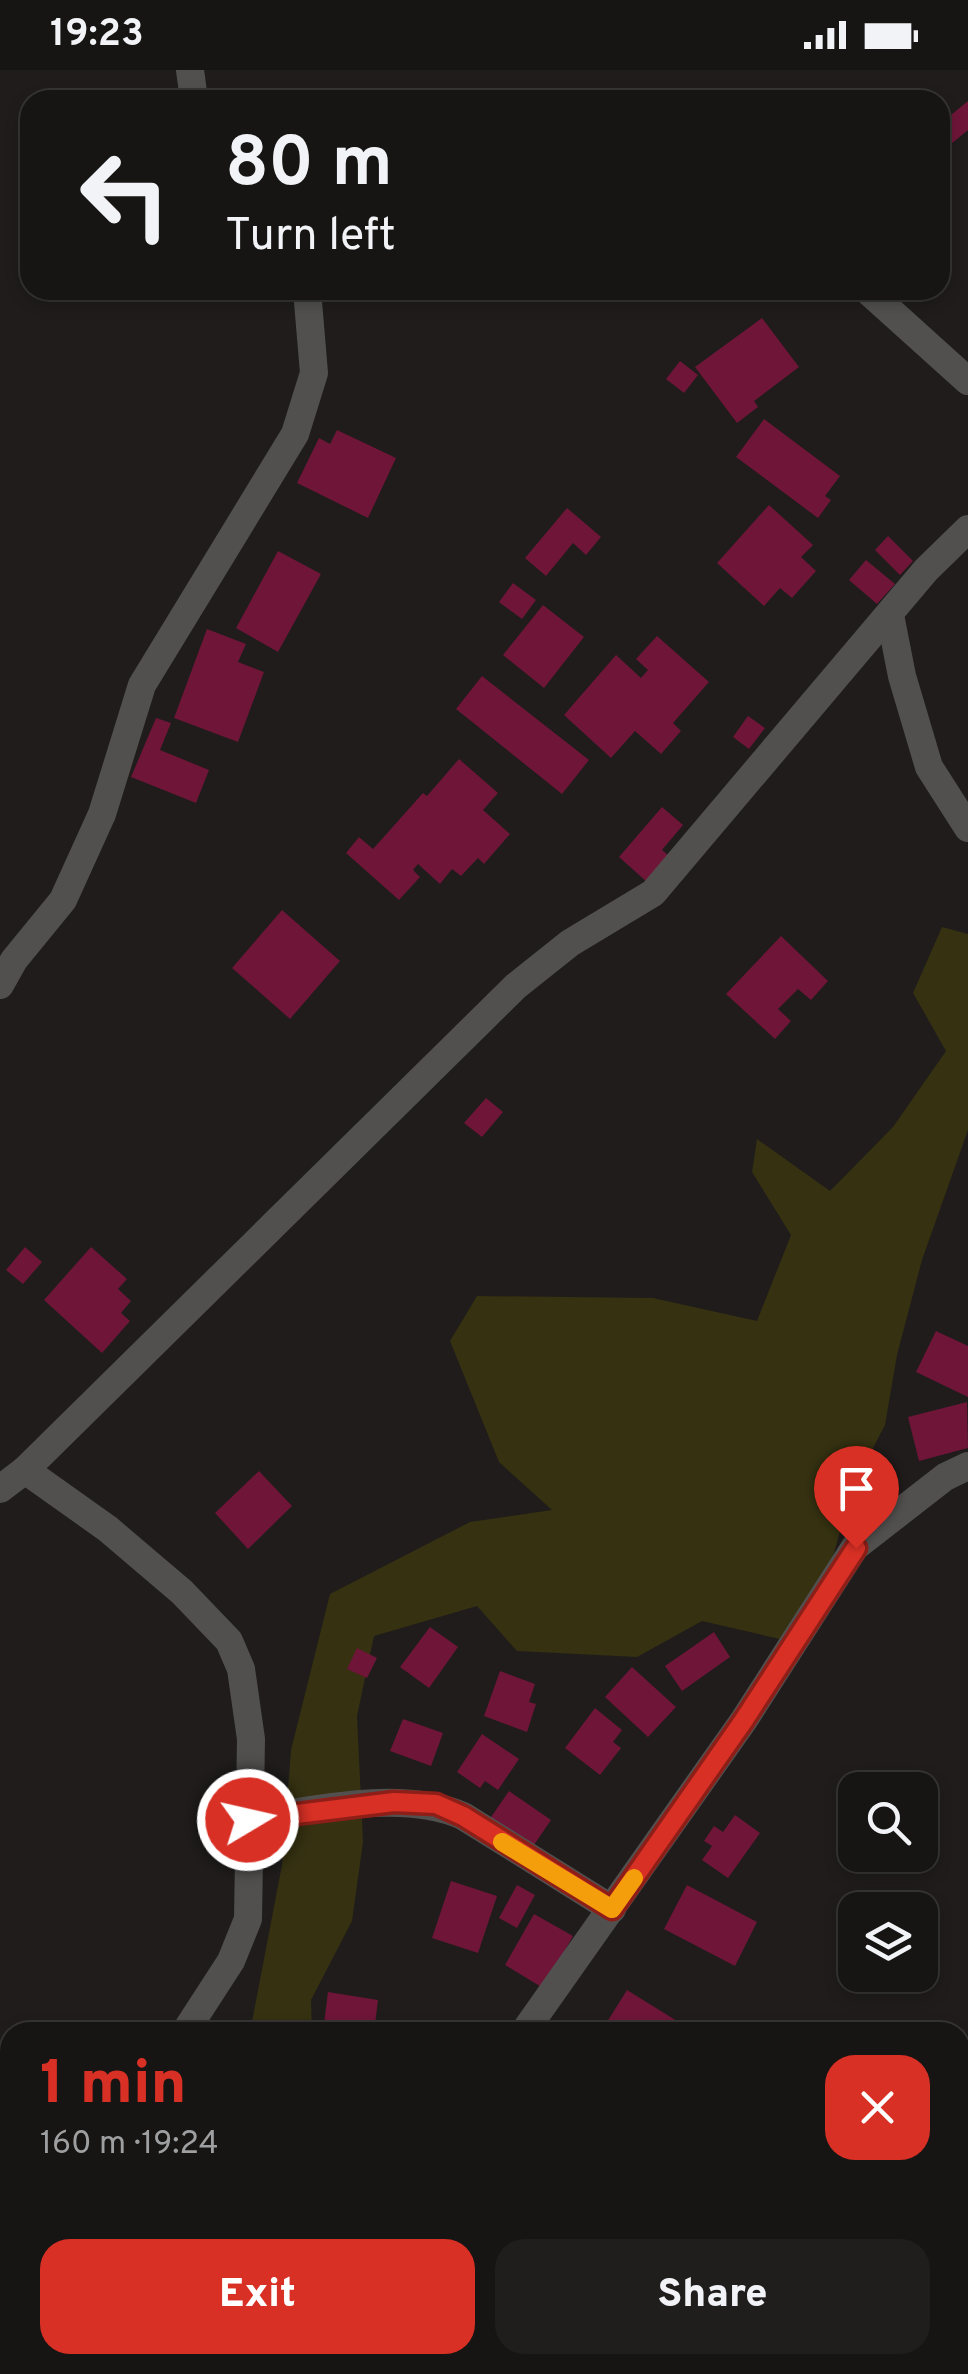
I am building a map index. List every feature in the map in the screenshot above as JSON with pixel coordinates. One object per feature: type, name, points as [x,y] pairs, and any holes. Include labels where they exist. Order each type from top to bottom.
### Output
[{"type":"street","points":[[0,985],[14,960],[63,900],[102,814],[142,684],[295,434],[314,373],[307,300]]},
{"type":"street","points":[[878,300],[968,381]]},
{"type":"street","points":[[0,1489],[25,1470],[516,986],[570,943],[652,893],[926,570],[968,529]]},
{"type":"street","points":[[890,616],[902,676],[929,767],[968,828]]},
{"type":"street","points":[[531,2022],[744,1720],[856,1548],[920,1494],[968,1466]]},
{"type":"street","points":[[25,1470],[108,1530],[182,1592],[229,1641],[248,1697],[248,1919],[231,1961],[191,2022]]},
{"type":"street","points":[[248,1820],[394,1802],[436,1804],[463,1816],[612,1909]]},
{"type":"shaded area","points":[[942,927],[968,934],[968,1130],[922,1260],[897,1355],[885,1425],[852,1488],[824,1589],[784,1640],[702,1621],[637,1657],[517,1651],[477,1606],[374,1636],[357,1716],[363,1842],[352,1921],[311,2000],[312,2022],[252,2022],[282,1865],[291,1750],[330,1594],[470,1522],[552,1510],[499,1462],[450,1341],[477,1296],[653,1298],[757,1321],[791,1235],[752,1172],[757,1139],[830,1191],[893,1127],[946,1051],[913,993]]},
{"type":"building","points":[[968,101],[968,130],[950,145],[950,116]]},
{"type":"building","points":[[762,318],[799,367],[754,401],[758,407],[737,423],[695,367]]},
{"type":"building","points":[[680,361],[698,375],[684,393],[666,379]]},
{"type":"building","points":[[764,419],[840,476],[825,496],[831,500],[818,518],[736,457]]},
{"type":"building","points":[[337,430],[396,458],[368,518],[297,483],[319,438],[330,444]]},
{"type":"building","points":[[769,505],[813,545],[801,557],[816,571],[792,598],[780,588],[764,606],[717,563]]},
{"type":"building","points":[[567,508],[601,537],[586,555],[573,543],[546,576],[525,558]]},
{"type":"building","points":[[888,536],[913,561],[900,575],[875,550]]},
{"type":"building","points":[[278,551],[321,574],[278,652],[236,628]]},
{"type":"building","points":[[866,560],[895,584],[877,604],[849,580]]},
{"type":"building","points":[[513,583],[536,600],[522,619],[499,602]]},
{"type":"building","points":[[543,605],[584,637],[544,688],[503,655]]},
{"type":"building","points":[[207,629],[246,644],[238,662],[264,672],[238,742],[174,718]]},
{"type":"building","points":[[657,636],[709,682],[673,723],[681,731],[661,754],[635,731],[611,758],[564,715],[616,655],[641,678],[648,670],[636,659]]},
{"type":"building","points":[[482,676],[589,760],[562,794],[456,709]]},
{"type":"building","points":[[748,716],[765,728],[749,749],[733,737]]},
{"type":"building","points":[[156,718],[171,723],[160,750],[209,770],[196,803],[131,777]]},
{"type":"building","points":[[459,759],[498,793],[483,810],[510,834],[484,864],[478,858],[461,876],[452,869],[440,884],[418,864],[413,870],[420,877],[399,900],[346,853],[359,837],[373,849]]},
{"type":"building","points":[[662,807],[683,825],[662,850],[669,856],[647,882],[619,857]]},
{"type":"building","points":[[282,910],[340,961],[290,1019],[232,968]]},
{"type":"building","points":[[781,936],[828,981],[811,1000],[798,989],[778,1009],[791,1021],[775,1039],[726,994]]},
{"type":"building","points":[[486,1098],[503,1112],[482,1137],[464,1123]]},
{"type":"building","points":[[25,1247],[42,1262],[23,1284],[6,1270]]},
{"type":"building","points":[[91,1247],[127,1279],[118,1289],[131,1301],[121,1313],[130,1321],[102,1353],[44,1300]]},
{"type":"building","points":[[936,1331],[968,1346],[968,1397],[916,1372]]},
{"type":"building","points":[[967,1402],[968,1448],[919,1461],[908,1417]]},
{"type":"building","points":[[259,1471],[292,1506],[248,1549],[215,1513]]},
{"type":"building","points":[[430,1627],[458,1647],[429,1688],[400,1667]]},
{"type":"building","points":[[714,1632],[730,1657],[682,1691],[665,1666]]},
{"type":"building","points":[[357,1648],[377,1658],[367,1678],[347,1669]]},
{"type":"building","points":[[632,1667],[676,1707],[648,1737],[605,1697]]},
{"type":"building","points":[[500,1671],[535,1684],[529,1702],[536,1704],[527,1732],[484,1716]]},
{"type":"building","points":[[595,1708],[622,1730],[613,1742],[621,1748],[600,1775],[565,1748]]},
{"type":"building","points":[[403,1719],[443,1733],[431,1766],[390,1751]]},
{"type":"building","points":[[482,1734],[519,1759],[498,1790],[485,1781],[480,1788],[457,1772]]},
{"type":"building","points":[[509,1791],[551,1820],[532,1848],[489,1820]]},
{"type":"building","points":[[735,1815],[760,1833],[728,1878],[702,1860],[712,1846],[704,1841],[714,1826],[723,1832]]},
{"type":"building","points":[[451,1881],[497,1896],[478,1953],[432,1938]]},
{"type":"building","points":[[517,1885],[535,1895],[517,1928],[499,1918]]},
{"type":"building","points":[[687,1885],[757,1922],[735,1966],[664,1929]]},
{"type":"building","points":[[534,1914],[573,1936],[543,1988],[505,1965]]},
{"type":"building","points":[[627,1990],[677,2021],[676,2022],[607,2022]]},
{"type":"building","points":[[328,1992],[378,2000],[375,2022],[324,2022]]},
{"type":"slow traffic","points":[[502,1842],[612,1909],[634,1878]]},
{"type":"route","points":[[248,1820],[394,1802],[436,1804],[463,1816],[612,1909],[744,1720],[856,1548]]}]
